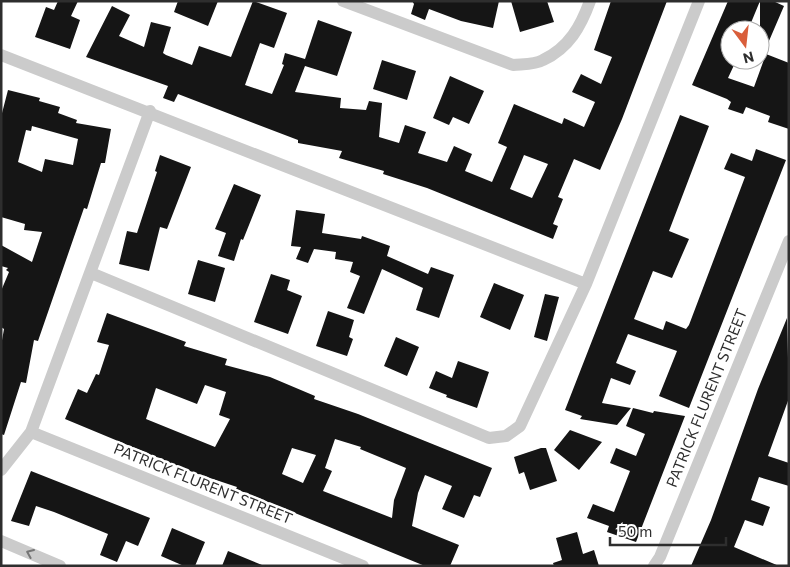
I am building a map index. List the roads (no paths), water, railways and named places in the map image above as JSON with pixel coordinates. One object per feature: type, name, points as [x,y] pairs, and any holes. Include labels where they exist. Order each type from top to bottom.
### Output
[{"type":"street","points":[[343,1],[513,65],[542,61],[563,47],[580,28],[590,1]]},
{"type":"street","points":[[91,273],[489,438],[506,436],[520,426],[586,284],[699,1]]},
{"type":"street","points":[[1,55],[586,284]]},
{"type":"street","points":[[1,470],[31,432],[150,112]]},
{"type":"street","name":"PATRICK FLURENT STREET","points":[[654,566],[660,557],[789,241]]},
{"type":"street","name":"PATRICK FLURENT STREET","points":[[31,432],[363,566]]},
{"type":"street","points":[[1,541],[60,566]]}]
